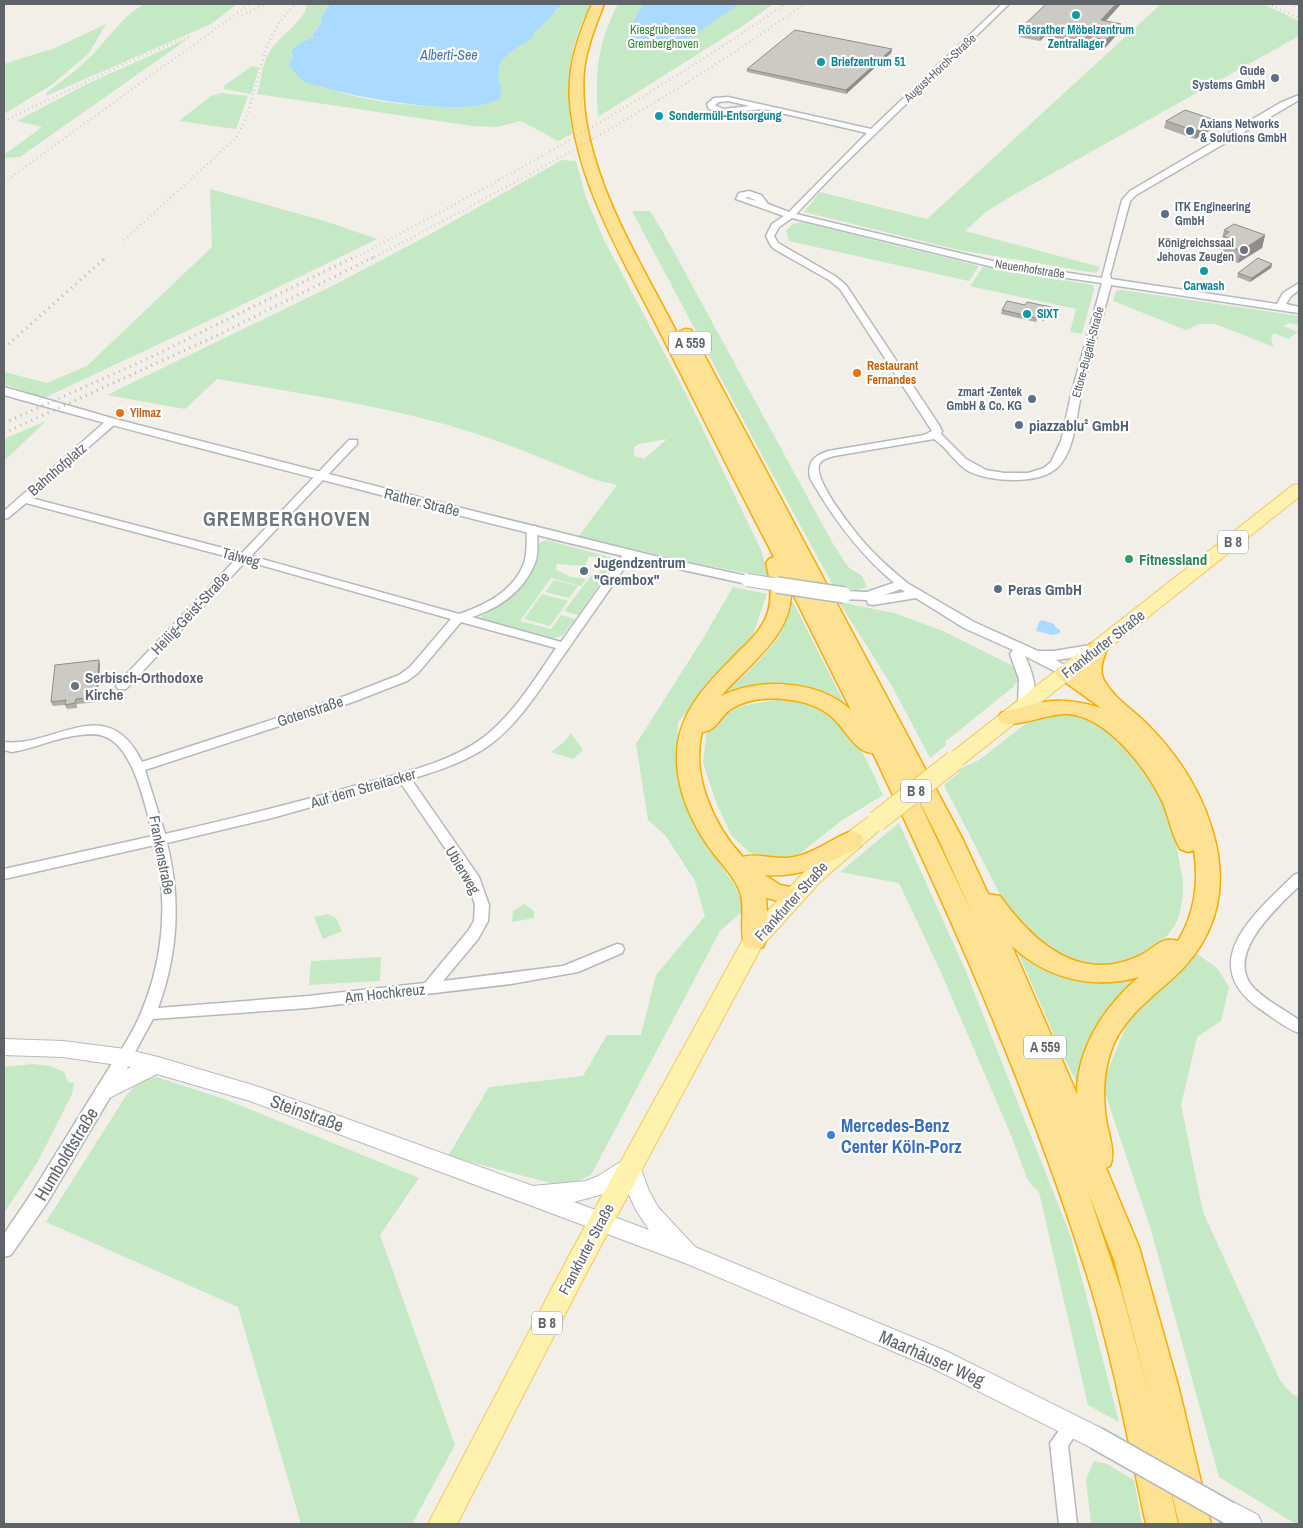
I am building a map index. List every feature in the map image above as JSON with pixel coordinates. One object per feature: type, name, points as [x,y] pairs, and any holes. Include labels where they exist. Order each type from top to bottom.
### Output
[{"type":"highway","name":"A 559","points":[[598,4],[587,26],[576,80],[578,123],[593,178],[628,256],[759,507],[894,773],[988,970],[1060,1150],[1092,1240],[1126,1360],[1162,1524]]},
{"type":"highway","name":"A 559","points":[[609,4],[593,45],[588,87],[589,108],[595,142],[605,176],[646,262],[710,379],[950,838],[1053,1066],[1129,1261],[1164,1389],[1195,1524]]},
{"type":"highway","points":[[759,507],[779,576],[780,605],[770,628],[761,642],[722,682],[703,705],[694,721],[688,737],[688,762],[696,802],[720,846],[741,862],[774,869],[790,868],[816,860],[852,840]]},
{"type":"highway","points":[[950,838],[1013,932],[1035,952],[1052,962],[1081,971],[1112,974],[1139,968],[1162,954],[1179,936],[1192,907],[1191,856],[1186,832],[1176,807],[1151,764],[1112,716],[1090,670],[1090,664],[1097,649]]},
{"type":"highway","points":[[1062,676],[1093,706],[1139,729],[1168,762],[1179,778],[1193,807],[1203,836],[1207,866],[1208,897],[1201,922],[1194,936],[1185,949],[1119,1012],[1103,1036],[1093,1060],[1089,1098],[1092,1124],[1129,1261]]},
{"type":"highway","points":[[792,895],[775,892],[754,879],[721,832],[709,810],[700,787],[697,756],[700,734],[704,726],[724,703],[746,695],[784,691],[808,696],[830,705],[847,718],[894,773]]},
{"type":"highway","points":[[1017,712],[1066,707],[1112,716]]},
{"type":"highway","points":[[741,862],[753,893],[756,925],[754,940]]},
{"type":"main road","name":"Frankfurter Straße","points":[[442,1524],[600,1222],[754,940],[792,895],[852,840],[1299,489]]},
{"type":"main road","name":"Steinstraße","points":[[4,1047],[63,1049],[124,1057],[158,1065],[252,1093],[600,1222]]},
{"type":"main road","points":[[104,1091],[158,1065]]},
{"type":"main road","points":[[530,1195],[587,1191],[612,1180],[630,1168],[640,1200],[649,1213],[666,1234],[693,1256]]},
{"type":"main road","name":"Maarhäuser Weg","points":[[600,1222],[693,1256],[938,1359],[1096,1438],[1239,1518]]},
{"type":"street","name":"August-Horch-Straße","points":[[790,215],[795,208],[1006,4]]},
{"type":"street","points":[[1108,281],[1106,275],[1126,200],[1136,191],[1299,97]]},
{"type":"street","points":[[764,107],[722,111],[712,107],[712,104],[717,100],[728,99],[764,107],[874,132]]},
{"type":"street","name":"Neuenhofstraße","points":[[765,206],[790,215],[997,264],[1299,310]]},
{"type":"street","name":"Ettore-Bugatti-Straße","points":[[790,215],[770,232],[771,240],[779,248],[832,278],[843,287],[934,424],[937,431],[935,435],[942,438],[960,461],[976,470],[990,474],[1014,477],[1043,471],[1054,464],[1060,456],[1108,281]]},
{"type":"street","points":[[1282,308],[1281,303],[1284,297],[1299,286]]},
{"type":"street","name":"Rather Straße","points":[[4,391],[112,422],[629,554],[747,580],[844,596],[884,600],[916,594]]},
{"type":"street","name":"Bahnhofplatz","points":[[4,516],[112,422]]},
{"type":"street","points":[[935,435],[833,452],[819,457],[815,461],[813,470],[815,478],[850,535],[877,563],[902,584],[1017,654],[1062,676]]},
{"type":"street","name":"Heilig-Geist-Straße","points":[[122,686],[353,442]]},
{"type":"street","name":"Talweg","points":[[24,498],[564,647]]},
{"type":"street","points":[[458,618],[485,609],[508,593],[517,584],[530,562],[532,528]]},
{"type":"street","name":"Auf dem Streitacker","points":[[4,874],[312,804],[435,767],[484,742],[508,721],[526,700],[629,554]]},
{"type":"street","name":"Rather Straße","points":[[861,598],[902,584]]},
{"type":"street","name":"Gotenstraße","points":[[138,768],[349,699],[403,678],[414,670],[458,618]]},
{"type":"street","points":[[990,636],[1034,654],[1062,676]]},
{"type":"street","points":[[1034,654],[1054,656],[1097,649]]},
{"type":"street","points":[[1017,654],[1026,675],[1027,692],[1017,712]]},
{"type":"street","name":"Frankenstraße","points":[[4,746],[14,748],[65,733],[98,730],[113,735],[124,743],[138,768],[162,838],[171,898],[170,929],[163,971],[148,1014],[124,1057]]},
{"type":"street","name":"Ubierweg","points":[[403,777],[474,882],[482,904],[481,922],[473,935],[429,988]]},
{"type":"street","points":[[1299,878],[1254,925],[1240,948],[1235,965],[1240,980],[1247,989],[1299,1027]]},
{"type":"street","name":"Am Hochkreuz","points":[[148,1014],[308,1002],[563,971],[578,967],[617,949]]},
{"type":"street","name":"Humboldtstraße","points":[[4,1249],[40,1196],[124,1057]]},
{"type":"street","points":[[1068,1524],[1062,1484],[1059,1443],[1072,1426]]},
{"type":"green space","points":[[144,4],[237,4],[211,24],[46,96],[47,92],[91,56],[124,19]]},
{"type":"green space","points":[[307,4],[330,4],[322,15],[322,22],[315,31],[314,37],[302,42],[291,53],[293,58],[288,65],[318,83],[345,94],[411,105],[457,106],[494,102],[501,87],[498,79],[500,63],[532,39],[534,33],[563,4],[592,4],[577,34],[570,67],[569,100],[572,134],[558,141],[521,121],[497,127],[472,126],[257,94],[263,68],[269,53],[301,17]]},
{"type":"green space","name":"Kiesgrubensee Gremberghoven","points":[[618,4],[773,4],[744,25],[598,117],[597,72],[599,59],[606,32]]},
{"type":"green space","points":[[1161,4],[1263,4],[1299,21],[1299,36],[1015,194],[987,211],[965,231],[1100,267],[1096,273],[959,250],[804,212],[820,192],[927,219]]},
{"type":"green space","points":[[106,24],[89,53],[53,84],[4,114],[4,64],[55,48]]},
{"type":"green space","points":[[189,38],[20,157],[4,158],[4,155],[42,127],[17,121],[87,84]]},
{"type":"green space","points":[[252,66],[259,68],[251,94],[224,89],[224,86]]},
{"type":"green space","points":[[221,93],[248,96],[236,129],[179,121],[211,96]]},
{"type":"green space","points":[[562,160],[576,161],[586,198],[604,240],[684,390],[762,552],[768,577],[689,562],[579,536],[617,485],[596,480],[503,443],[440,423],[345,401],[217,379],[185,409],[107,395],[334,285],[427,236]],"holes":[[[667,439],[644,459],[634,456],[634,447],[639,444]]]},
{"type":"green space","points":[[210,189],[328,222],[377,239],[44,398],[4,384],[4,372],[47,383],[87,366],[212,247]]},
{"type":"green space","points":[[632,211],[650,211],[832,542],[848,567],[862,576],[867,587],[856,590],[834,587]]},
{"type":"green space","points":[[801,222],[979,266],[969,281],[789,241],[786,231],[793,224]]},
{"type":"green space","points":[[983,267],[1093,285],[1094,289],[1082,334],[1070,332],[1076,309],[970,286]]},
{"type":"green space","points":[[1122,290],[1299,316],[1299,325],[1289,323],[1283,326],[1298,332],[1288,339],[1273,333],[1271,340],[1274,347],[1215,324],[1199,324],[1186,330],[1113,301],[1116,291]]},
{"type":"green space","points":[[46,421],[4,461],[4,439]]},
{"type":"green space","points":[[546,540],[615,560],[611,568],[606,566],[609,561],[589,556],[585,566],[557,564],[556,570],[571,577],[586,579],[581,586],[551,578],[520,621],[551,629],[561,615],[575,619],[563,635],[553,639],[482,619],[482,616],[503,603],[520,588],[532,569],[537,544]]},
{"type":"green space","points":[[604,569],[609,571],[578,615],[564,611],[591,576]]},
{"type":"green space","points":[[554,580],[578,586],[569,598],[545,592]]},
{"type":"green space","points":[[733,587],[767,594],[752,637],[678,722],[677,777],[693,824],[735,886],[745,909],[720,931],[591,1175],[573,1183],[554,1184],[448,1156],[489,1087],[583,1076],[607,1035],[641,1035],[656,975],[705,916],[695,881],[665,835],[648,820],[636,744],[704,637]]},
{"type":"green space","points":[[542,594],[568,601],[550,626],[524,619]]},
{"type":"green space","points":[[788,601],[793,602],[848,710],[785,685],[751,686],[730,694],[710,706],[757,662],[774,643],[784,626]]},
{"type":"green space","points":[[839,602],[894,613],[943,631],[1013,666],[1019,678],[1013,687],[945,742],[946,745],[930,758],[892,686]]},
{"type":"green space","points":[[781,699],[807,703],[822,709],[846,728],[863,753],[883,795],[841,821],[789,862],[772,863],[750,853],[731,835],[716,802],[703,763],[706,735],[717,718],[741,706]]},
{"type":"green space","points":[[1065,711],[1096,719],[1136,755],[1170,812],[1183,881],[1180,913],[1175,925],[1166,937],[1150,953],[1118,966],[1083,964],[1052,953],[1010,914],[944,785],[960,772],[958,770],[979,760],[1032,719]]},
{"type":"green space","points":[[571,733],[583,750],[573,759],[551,752],[564,742]]},
{"type":"green space","points":[[899,823],[965,969],[1071,1237],[1119,1422],[1088,1405],[1039,1192],[1028,1181],[1011,1135],[939,968],[899,883],[840,872]]},
{"type":"green space","points":[[524,904],[534,911],[534,918],[512,922],[513,911]]},
{"type":"green space","points":[[328,914],[336,918],[342,931],[323,939],[314,917]]},
{"type":"green space","points":[[1011,937],[1050,965],[1147,969],[1081,1090],[1067,1064]]},
{"type":"green space","points":[[1197,954],[1217,968],[1229,987],[1221,1021],[1197,1037],[1181,1105],[1203,1212],[1280,1380],[1292,1394],[1299,1397],[1299,1524],[1296,1524],[1219,1477],[1151,1230],[1102,1084],[1129,1019]]},
{"type":"green space","points":[[381,957],[380,981],[309,985],[311,961]]},
{"type":"green space","points":[[33,1064],[50,1066],[64,1072],[68,1082],[74,1083],[72,1094],[37,1163],[4,1213],[4,1067]]},
{"type":"green space","points":[[156,1077],[227,1100],[419,1178],[380,1235],[455,1445],[412,1524],[301,1524],[238,1307],[46,1222],[124,1099],[138,1084],[146,1079]]},
{"type":"green space","points":[[1094,1461],[1107,1464],[1134,1480],[1142,1524],[1091,1524],[1086,1479]]},
{"type":"water","name":"Alberti-See","points":[[330,4],[563,4],[534,33],[532,39],[515,49],[500,63],[498,79],[501,87],[501,97],[487,104],[467,107],[443,107],[364,97],[309,83],[300,78],[288,65],[293,58],[291,51],[302,42],[314,37],[313,34],[322,22],[321,17]]},
{"type":"water","points":[[643,4],[739,4],[678,46],[654,47],[631,41],[633,22]]},
{"type":"water","points":[[1042,620],[1054,624],[1060,630],[1060,633],[1053,635],[1036,631],[1039,622]]},
{"type":"building","name":"Rösrather Möbelzentrum Zentrallager","points":[[1046,4],[1116,4],[1101,20],[1121,24],[1106,40],[1046,28],[1041,34],[1020,29]]},
{"type":"building","name":"Briefzentrum 51","points":[[795,30],[892,49],[846,90],[747,69]]},
{"type":"building","points":[[1185,110],[1215,120],[1196,131],[1166,121]]},
{"type":"building","points":[[1234,224],[1265,235],[1241,251],[1224,244],[1232,239],[1223,236],[1229,232],[1224,230]]},
{"type":"building","points":[[1258,258],[1272,264],[1252,278],[1238,273]]},
{"type":"building","points":[[1007,301],[1025,305],[1027,302],[1051,307],[1045,317],[1038,315],[1037,318],[1002,310]]},
{"type":"building","name":"Serbisch-Orthodoxe Kirche","points":[[99,660],[96,697],[76,699],[75,703],[65,705],[66,700],[51,702],[55,665]]},
{"type":"railway","points":[[4,182],[250,4]]},
{"type":"railway","points":[[242,15],[266,4]]},
{"type":"railway","points":[[124,240],[236,138],[248,113],[267,45],[278,24],[295,4]]},
{"type":"railway","points":[[352,259],[463,200],[573,138],[680,73],[785,4]]},
{"type":"railway","points":[[371,259],[537,170],[647,107],[753,40],[804,4]]},
{"type":"railway","points":[[1268,4],[1299,18]]},
{"type":"railway","points":[[1290,4],[1299,8]]},
{"type":"railway","points":[[4,121],[130,61],[192,35]]},
{"type":"railway","points":[[4,348],[106,257],[104,259]]},
{"type":"railway","points":[[4,423],[149,358],[354,257]]},
{"type":"railway","points":[[4,433],[216,336],[374,257]]},
{"type":"place","name":"Rösrather Möbelzentrum Zentrallager","points":[[1076,15]]},
{"type":"place","name":"Briefzentrum 51","points":[[821,62]]},
{"type":"place","name":"Gude Systems GmbH","points":[[1275,78]]},
{"type":"place","name":"Sondermüll-Entsorgung","points":[[659,116]]},
{"type":"place","name":"Axians Networks & Solutions GmbH","points":[[1190,131]]},
{"type":"place","name":"ITK Engineering GmbH","points":[[1165,214]]},
{"type":"place","name":"Königreichssaal Jehovas Zeugen","points":[[1244,250]]},
{"type":"place","name":"Carwash","points":[[1204,271]]},
{"type":"place","name":"SIXT","points":[[1027,314]]},
{"type":"place","name":"Restaurant Fernandes","points":[[857,373]]},
{"type":"place","name":"zmart -Zentek GmbH & Co. KG","points":[[1032,399]]},
{"type":"place","name":"Yilmaz","points":[[120,413]]},
{"type":"place","name":"piazzablu² GmbH","points":[[1019,425]]},
{"type":"place","name":"Fitnessland","points":[[1129,559]]},
{"type":"place","name":"Jugendzentrum \"Grembox\"","points":[[584,571]]},
{"type":"place","name":"Peras GmbH","points":[[998,589]]},
{"type":"place","name":"Serbisch-Orthodoxe Kirche","points":[[75,686]]},
{"type":"place","name":"Mercedes-Benz Center Köln-Porz","points":[[831,1135]]},
{"type":"district","name":"GREMBERGHOVEN","points":[[287,518]]}]
